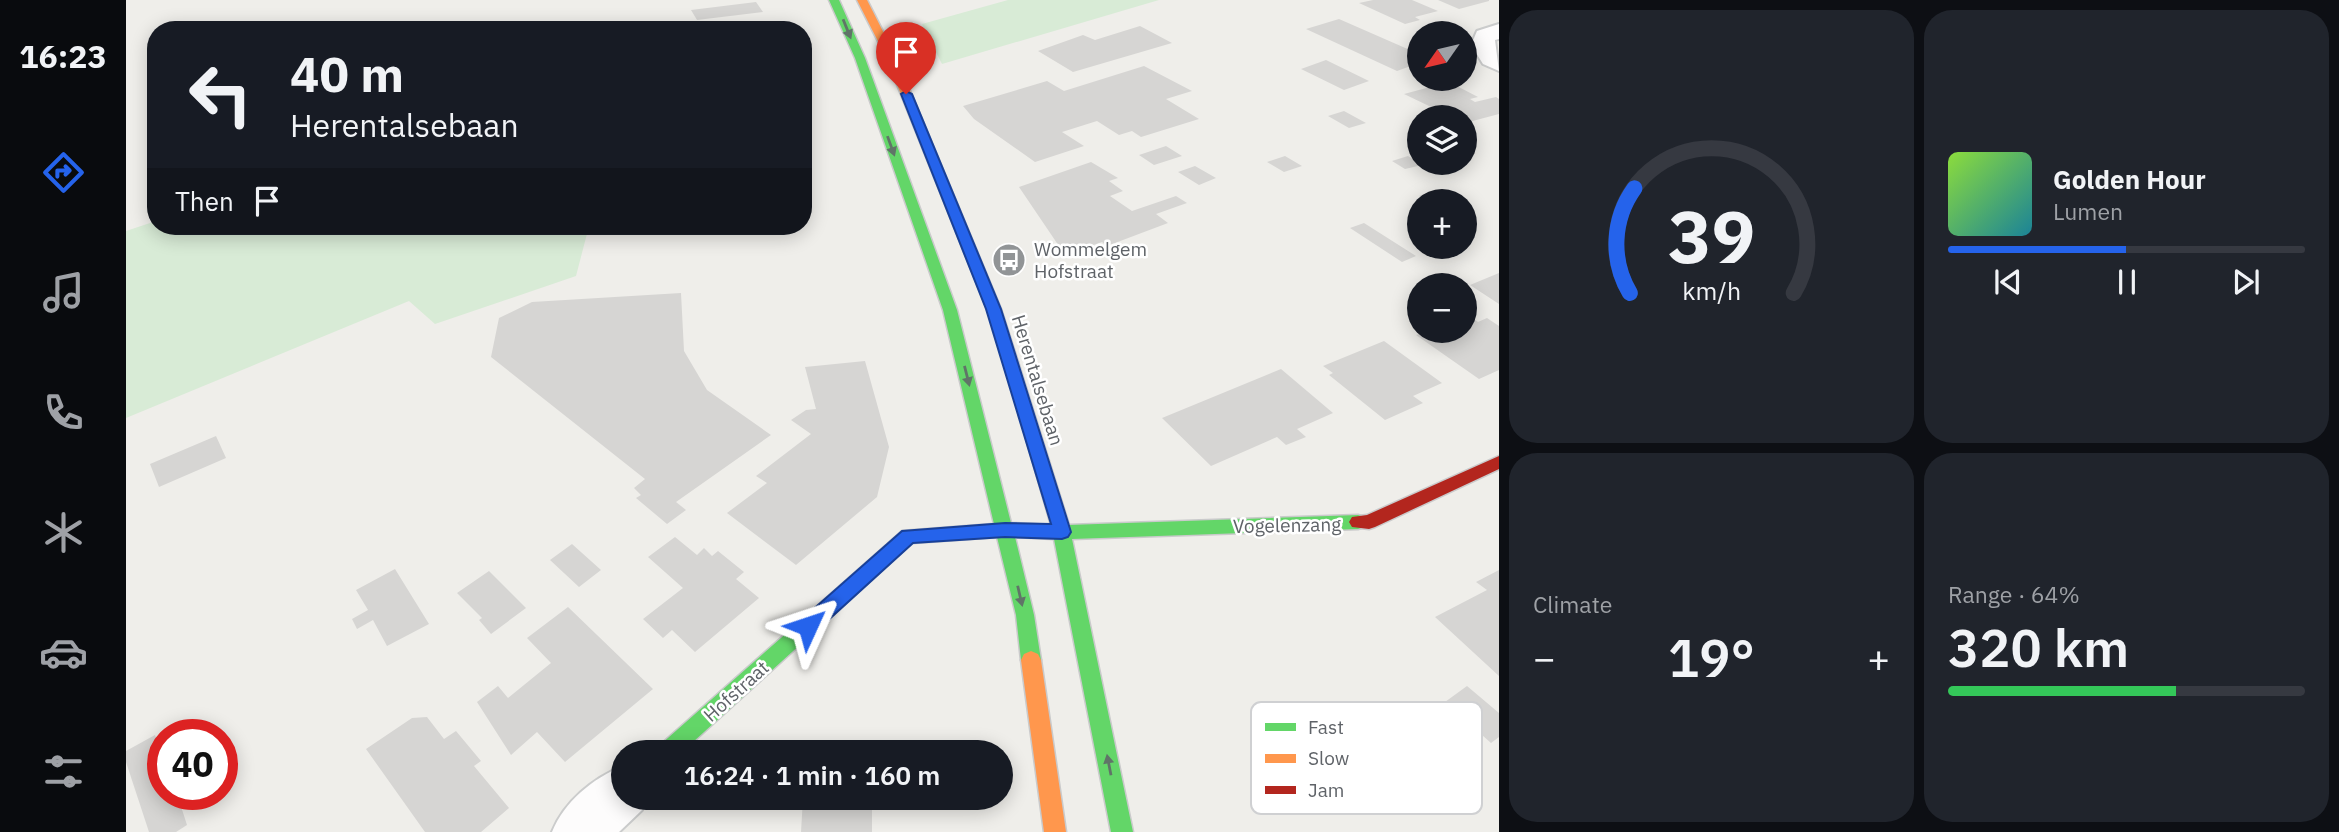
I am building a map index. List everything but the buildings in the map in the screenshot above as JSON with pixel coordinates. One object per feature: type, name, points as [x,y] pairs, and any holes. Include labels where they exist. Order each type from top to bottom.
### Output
[{"type":"main road","points":[[834,0],[859,58],[950,310],[1025,615],[1055,832]]},
{"type":"main road","name":"Herentalsebaan","points":[[862,0],[891,57],[993,309],[1062,532],[1122,832]]},
{"type":"main road","name":"Vogelenzang","points":[[1062,532],[1369,522],[1499,462]]},
{"type":"main road","name":"Hofstraat","points":[[680,740],[908,536],[1005,530],[1062,532]]},
{"type":"street","points":[[1499,31],[1485,36],[1482,43],[1483,50],[1499,64]]},
{"type":"street","points":[[579,832],[611,803]]},
{"type":"green space","points":[[1008,0],[1159,0],[942,64],[922,24]]},
{"type":"green space","points":[[147,224],[147,235],[587,235],[576,276],[435,324],[409,301],[126,418],[126,231]]},
{"type":"traffic: fast","points":[[834,0],[860,58],[950,310],[1025,615],[1031,660]]},
{"type":"traffic: fast","points":[[1011,362],[1062,532],[1122,832]]},
{"type":"traffic: fast","points":[[680,740],[908,536],[1005,530],[1062,532],[1358,522]]},
{"type":"traffic: slow","points":[[862,0],[891,57],[994,309],[1011,362]]},
{"type":"traffic: slow","points":[[1031,660],[1055,832]]},
{"type":"traffic: jam","points":[[1358,522],[1369,522],[1499,462]]},
{"type":"place","name":"Wommelgem Hofstraat","points":[[1009,260]]},
{"type":"route","points":[[808,626],[908,536],[1005,530],[1062,532],[993,309],[906,94]]}]
